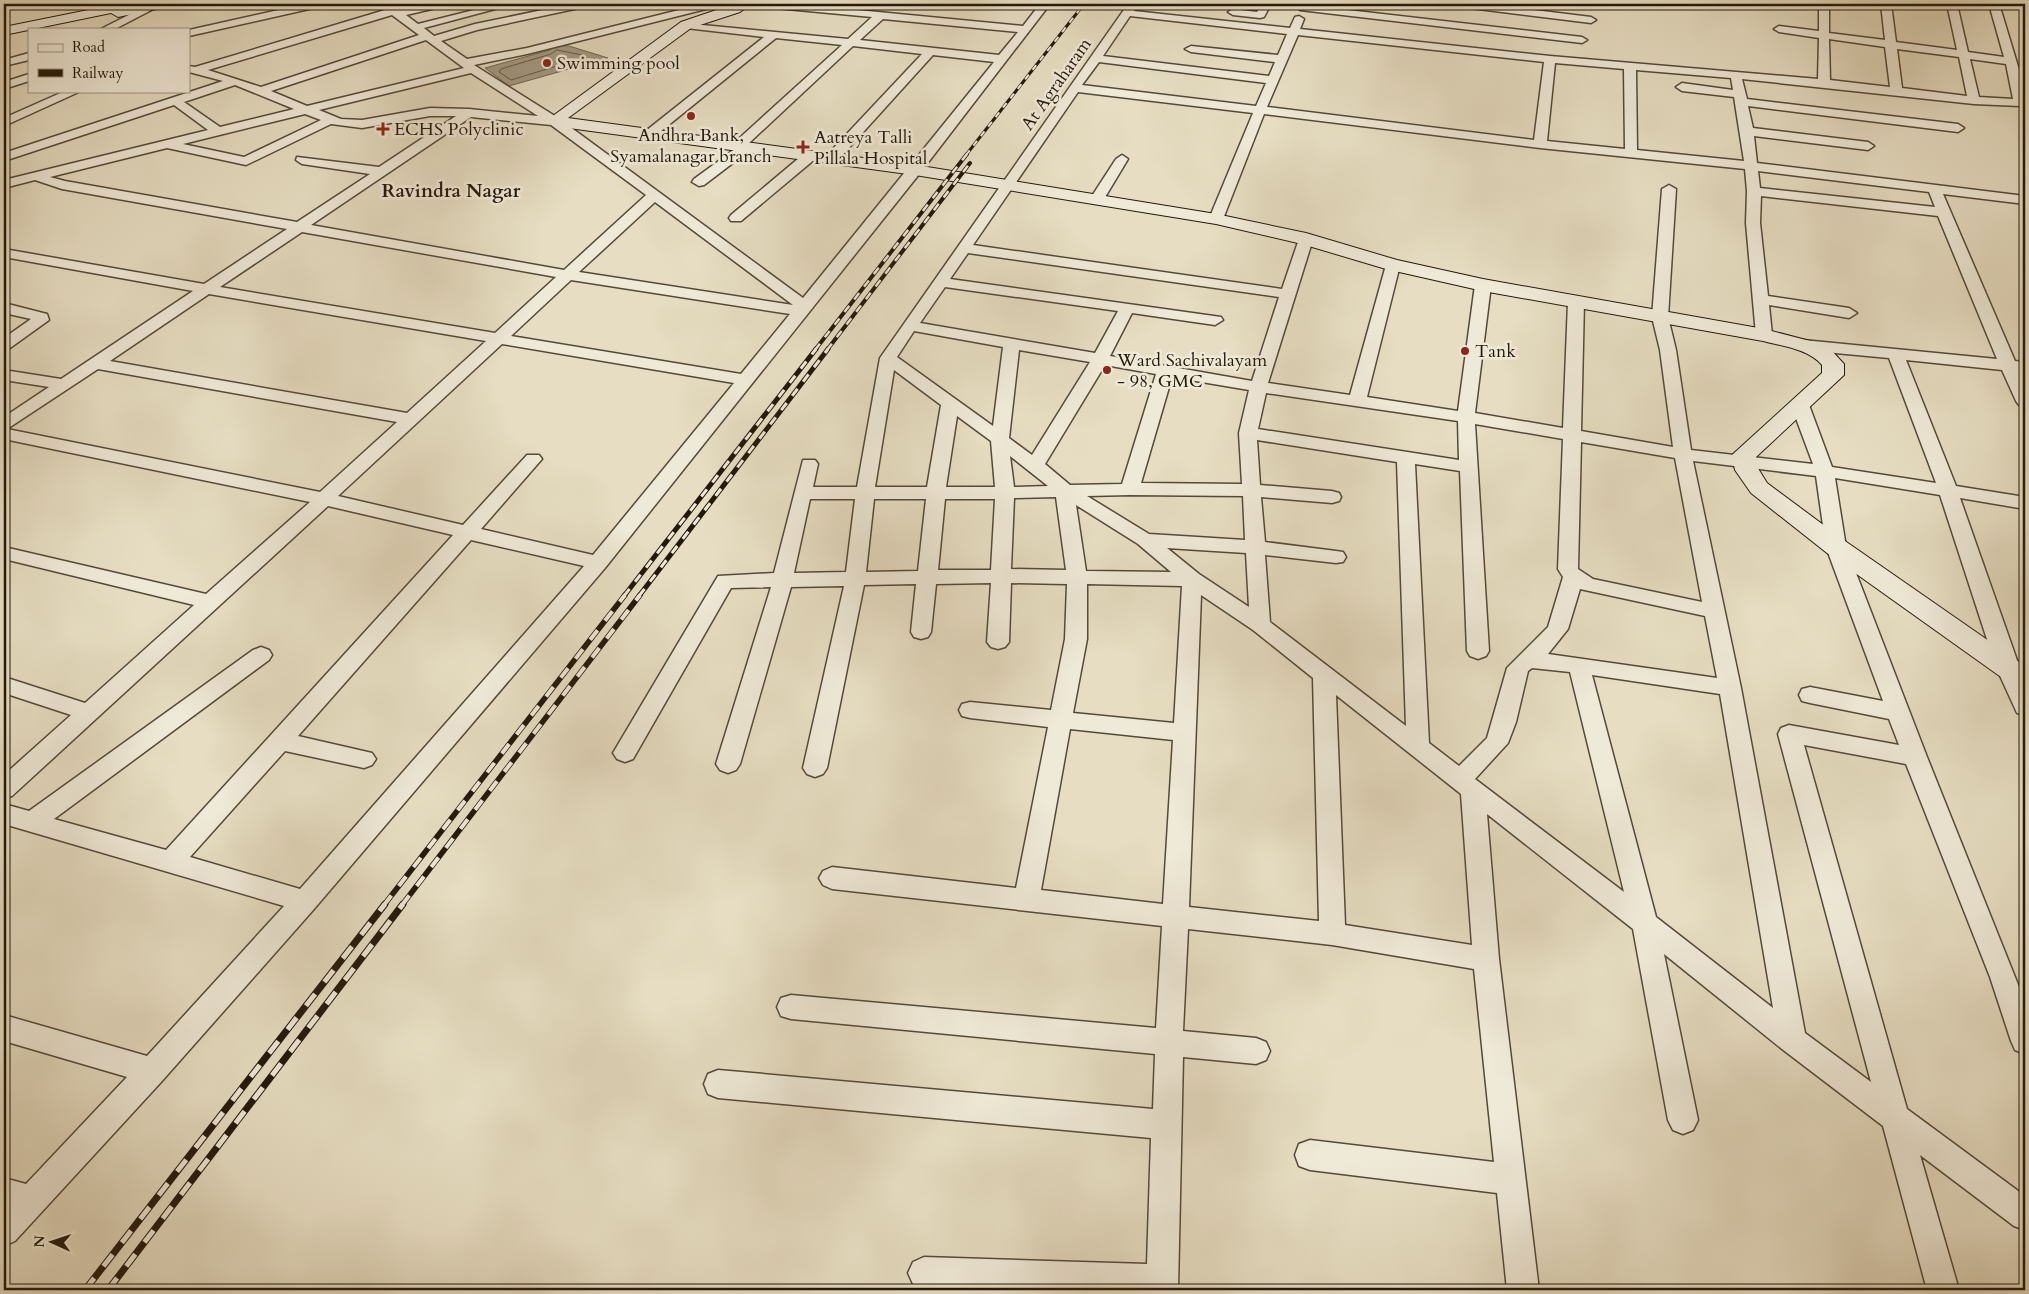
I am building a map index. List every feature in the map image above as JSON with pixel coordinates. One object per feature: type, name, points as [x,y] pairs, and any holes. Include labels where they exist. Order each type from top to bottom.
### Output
[{"type":"street","points":[[81,4],[108,10]]},
{"type":"street","points":[[4,31],[136,4]]},
{"type":"street","points":[[109,28],[159,4]]},
{"type":"street","points":[[47,28],[159,4]]},
{"type":"street","points":[[190,33],[318,4]]},
{"type":"street","points":[[193,70],[392,9],[441,4]]},
{"type":"street","points":[[261,91],[432,37],[584,4]]},
{"type":"street","points":[[4,184],[168,145],[714,4]]},
{"type":"street","points":[[554,121],[686,25],[735,9],[743,4]]},
{"type":"street","points":[[765,4],[1025,29]]},
{"type":"street","points":[[4,1230],[17,1197],[152,1071],[305,902],[598,563],[915,170],[1045,4]]},
{"type":"street","points":[[1178,68],[1221,11],[1260,15],[1266,4]]},
{"type":"street","points":[[1462,4],[1592,16],[1573,62]]},
{"type":"street","points":[[1824,4],[1824,83]]},
{"type":"street","points":[[1886,4],[1896,90]]},
{"type":"street","points":[[1952,4],[1974,100]]},
{"type":"street","points":[[1130,9],[1211,22],[1550,60],[1824,83],[2016,103],[2019,101],[2020,77],[2011,61],[1995,4],[2025,6]]},
{"type":"street","points":[[1216,220],[1304,5],[1582,40]]},
{"type":"street","points":[[242,8],[269,28]]},
{"type":"street","points":[[417,27],[494,8]]},
{"type":"street","points":[[392,9],[469,66],[554,121],[802,309]]},
{"type":"street","name":"At Agraharam","points":[[888,358],[1130,9]]},
{"type":"street","points":[[699,182],[742,147],[848,44],[881,15]]},
{"type":"street","points":[[686,25],[848,44],[1001,59]]},
{"type":"street","points":[[1779,29],[2011,61]]},
{"type":"street","points":[[4,37],[28,32]]},
{"type":"street","points":[[651,133],[773,35]]},
{"type":"street","points":[[1191,49],[1281,59]]},
{"type":"street","points":[[832,158],[930,52]]},
{"type":"street","points":[[4,63],[28,56]]},
{"type":"street","points":[[1095,58],[1272,80]]},
{"type":"street","points":[[1540,144],[1550,60]]},
{"type":"street","points":[[1630,66],[1631,154]]},
{"type":"street","points":[[193,70],[235,81],[330,120],[348,124],[362,124],[423,113],[469,113],[651,133],[915,170],[1216,220],[1306,239],[1393,265],[1483,285],[1764,335],[1803,345],[2025,367]]},
{"type":"street","points":[[1736,76],[1747,131],[1754,191],[1753,223],[1764,335]]},
{"type":"street","points":[[4,86],[28,77]]},
{"type":"street","points":[[4,157],[235,81]]},
{"type":"street","points":[[1853,86],[1867,147]]},
{"type":"street","points":[[1682,87],[1741,98],[1867,147],[1934,189],[2023,203]]},
{"type":"street","points":[[288,103],[353,88]]},
{"type":"street","points":[[1075,88],[1259,112],[1750,166],[1867,147],[1958,128]]},
{"type":"street","points":[[4,122],[73,92]]},
{"type":"street","points":[[176,101],[217,131]]},
{"type":"street","points":[[4,425],[204,290],[384,172],[469,113]]},
{"type":"street","points":[[62,185],[168,145],[246,162],[330,120]]},
{"type":"street","points":[[1747,131],[1867,147]]},
{"type":"street","points":[[736,218],[810,156]]},
{"type":"street","points":[[1097,199],[1122,159]]},
{"type":"street","points":[[302,160],[384,172]]},
{"type":"street","points":[[36,176],[62,185],[570,275],[802,309]]},
{"type":"street","points":[[1669,189],[1660,317],[1668,350],[1683,454],[1730,688],[1792,1040]]},
{"type":"street","points":[[1934,189],[2025,402]]},
{"type":"street","points":[[1754,191],[1944,212]]},
{"type":"street","points":[[4,788],[324,499],[498,337],[570,275],[653,196]]},
{"type":"street","points":[[1260,625],[1248,433],[1262,372],[1306,239]]},
{"type":"street","points":[[964,248],[1288,294]]},
{"type":"street","points":[[4,253],[204,290],[498,337],[745,380]]},
{"type":"street","points":[[1356,402],[1393,265]]},
{"type":"street","points":[[940,282],[1215,320]]},
{"type":"street","points":[[1478,651],[1467,467],[1466,417],[1483,285]]},
{"type":"street","points":[[1761,301],[1775,300],[1849,312]]},
{"type":"street","points":[[1576,302],[1568,569],[1581,581],[1714,611]]},
{"type":"street","points":[[4,308],[41,317],[41,320],[4,345]]},
{"type":"street","points":[[1035,465],[1100,358],[1127,308]]},
{"type":"street","points":[[910,326],[1259,387],[1466,417],[1683,454],[1744,463],[1824,471],[2025,503]]},
{"type":"street","points":[[998,642],[1006,493],[1000,440],[1011,345]]},
{"type":"street","points":[[1803,345],[1825,356],[1833,364],[1833,375],[1744,454],[1744,463],[1752,480],[1759,488],[1836,548],[2025,680]]},
{"type":"street","points":[[1895,353],[1948,490],[2007,667],[2025,706]]},
{"type":"street","points":[[814,768],[855,579],[865,493],[888,358],[1035,465],[1064,490],[1145,540],[1192,579],[1260,625],[1645,923],[1792,1040],[2025,1214]]},
{"type":"street","points":[[97,364],[409,419]]},
{"type":"street","points":[[1130,489],[1166,370]]},
{"type":"street","points":[[4,375],[64,385]]},
{"type":"street","points":[[921,632],[936,492],[950,404]]},
{"type":"street","points":[[1800,405],[1824,471],[1836,548],[1915,757],[2003,977],[2025,1041]]},
{"type":"street","points":[[1248,433],[1467,467]]},
{"type":"street","points":[[4,434],[324,499],[598,563]]},
{"type":"street","points":[[171,862],[533,459]]},
{"type":"street","points":[[1406,459],[1418,747]]},
{"type":"street","points":[[728,764],[782,579],[804,493],[809,464]]},
{"type":"street","points":[[804,493],[1006,493],[1130,489],[1251,490],[1332,497]]},
{"type":"street","points":[[1026,900],[1076,639],[1077,577],[1064,490]]},
{"type":"street","points":[[1145,540],[1256,547],[1336,557]]},
{"type":"street","points":[[4,553],[210,602]]},
{"type":"street","points":[[625,753],[725,581],[1002,576],[1192,579]]},
{"type":"street","points":[[924,1272],[1162,1285],[1169,1043],[1177,916],[1192,579]]},
{"type":"street","points":[[1460,781],[1497,742],[1505,722],[1518,668],[1546,644],[1558,629],[1581,581]]},
{"type":"street","points":[[32,822],[261,655]]},
{"type":"street","points":[[1527,660],[1578,665],[1730,688]]},
{"type":"street","points":[[1578,665],[1645,923],[1684,1120]]},
{"type":"street","points":[[1324,674],[1332,934]]},
{"type":"street","points":[[4,686],[87,712]]},
{"type":"street","points":[[1810,696],[1898,712]]},
{"type":"street","points":[[970,710],[1186,733]]},
{"type":"street","points":[[1915,757],[1788,734],[1943,1290]]},
{"type":"street","points":[[280,741],[364,759]]},
{"type":"street","points":[[1460,781],[1486,960],[1523,1290]]},
{"type":"street","points":[[4,814],[305,902]]},
{"type":"street","points":[[832,878],[1332,934],[1486,960]]},
{"type":"street","points":[[791,1007],[1256,1051]]},
{"type":"street","points":[[4,1028],[152,1071]]},
{"type":"street","points":[[718,1084],[1168,1125]]},
{"type":"street","points":[[1310,1155],[1510,1179]]},
{"type":"water","name":"Swimming pool","points":[[553,45],[569,46],[608,58],[509,86],[485,68],[550,50]]},
{"type":"railway","points":[[966,155],[1084,4]]},
{"type":"railway","points":[[815,350],[967,154]]},
{"type":"railway","points":[[827,350],[970,163]]},
{"type":"railway","points":[[624,596],[816,349]]},
{"type":"railway","points":[[639,596],[828,349]]},
{"type":"railway","points":[[384,905],[625,595]]},
{"type":"railway","points":[[402,905],[640,595]]},
{"type":"railway","points":[[85,1290],[385,904]]},
{"type":"railway","points":[[108,1290],[403,904]]},
{"type":"place","name":"Swimming pool","points":[[547,63]]},
{"type":"place","name":"Andhra Bank, Syamalanagar branch","points":[[691,116]]},
{"type":"place","name":"ECHS Polyclinic","points":[[383,129]]},
{"type":"place","name":"Aatreya Talli Pillala Hospital","points":[[803,147]]},
{"type":"place","name":"Tank","points":[[1465,351]]},
{"type":"place","name":"Ward Sachivalayam - 98, GMC","points":[[1107,370]]},
{"type":"district","name":"Ravindra Nagar","points":[[451,190]]}]
